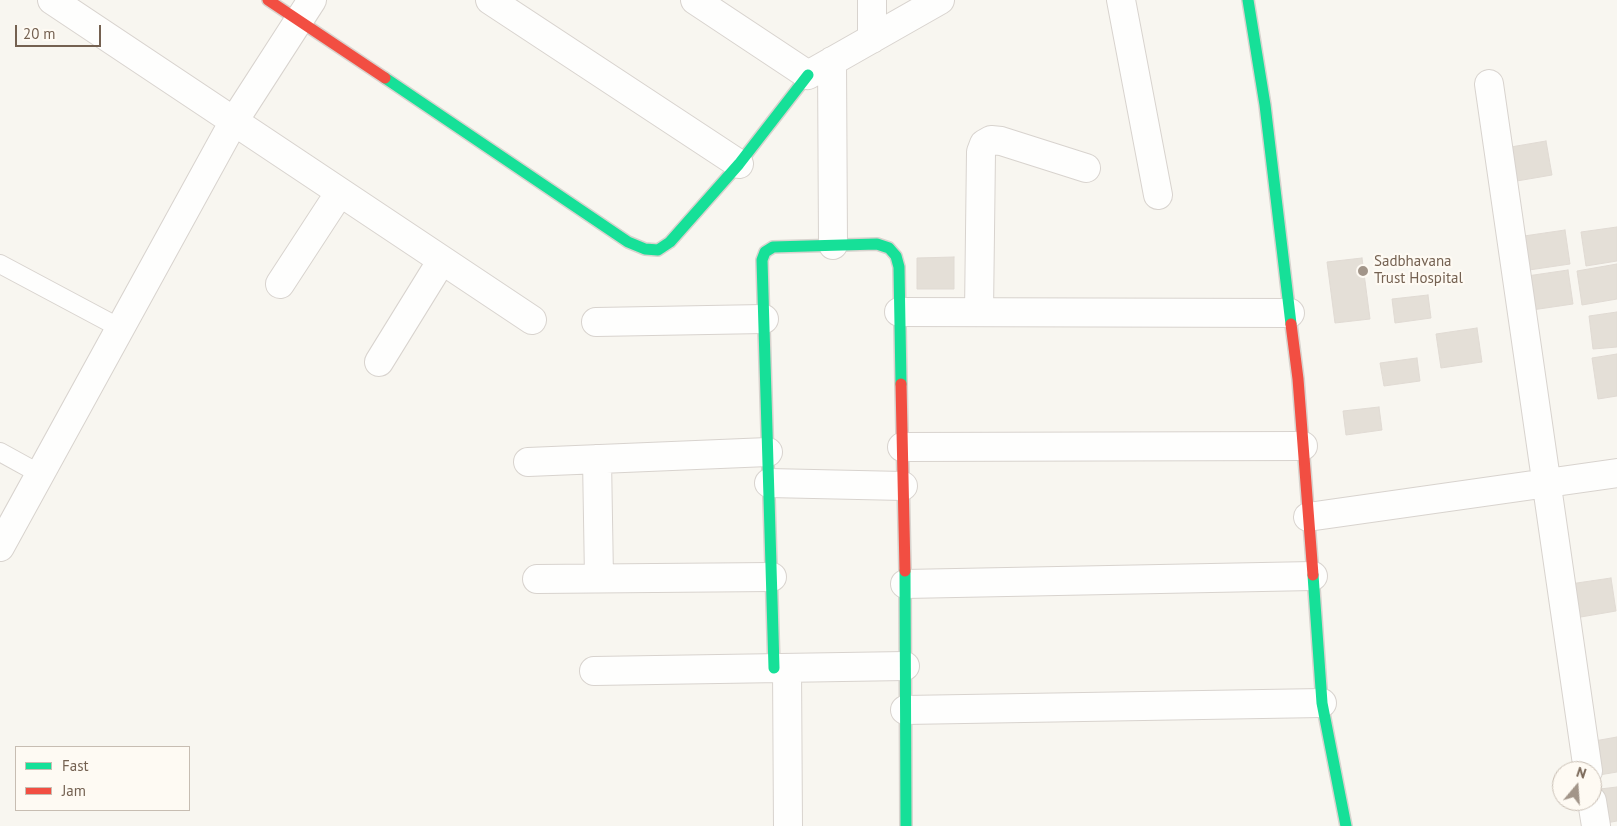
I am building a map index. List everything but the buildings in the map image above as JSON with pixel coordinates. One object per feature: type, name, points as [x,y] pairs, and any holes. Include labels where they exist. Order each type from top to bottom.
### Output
[{"type":"street","points":[[52,0],[532,320]]},
{"type":"street","points":[[268,0],[306,10],[628,242],[645,249],[658,250],[670,242],[739,164],[808,74],[940,0]]},
{"type":"street","points":[[490,0],[739,164]]},
{"type":"street","points":[[695,0],[808,74]]},
{"type":"street","points":[[872,0],[872,38]]},
{"type":"street","points":[[1121,0],[1158,195]]},
{"type":"street","points":[[1248,0],[1265,105],[1298,379],[1322,703],[1346,826]]},
{"type":"street","points":[[0,547],[234,121],[306,10]]},
{"type":"street","points":[[832,61],[833,245]]},
{"type":"street","points":[[1489,84],[1587,761]]},
{"type":"street","points":[[979,312],[981,152],[984,144],[991,140],[1001,141],[1086,168]]},
{"type":"street","points":[[280,284],[340,192]]},
{"type":"street","points":[[788,826],[780,668],[772,577],[762,260],[765,252],[773,247],[877,244],[889,248],[896,256],[898,267],[905,584],[906,826]]},
{"type":"street","points":[[379,362],[442,260]]},
{"type":"street","points":[[899,312],[1290,313]]},
{"type":"street","points":[[596,322],[764,319]]},
{"type":"street","points":[[902,447],[1303,446]]},
{"type":"street","points":[[528,462],[768,452]]},
{"type":"street","points":[[597,459],[599,578]]},
{"type":"street","points":[[1308,517],[1617,473]]},
{"type":"street","points":[[768,483],[903,486]]},
{"type":"street","points":[[905,584],[1312,576]]},
{"type":"street","points":[[538,579],[772,577]]},
{"type":"street","points":[[594,670],[906,666]]},
{"type":"street","points":[[905,710],[1322,703]]},
{"type":"street","points":[[1594,811],[1596,826]]},
{"type":"lane","points":[[0,264],[120,328]]},
{"type":"lane","points":[[0,452],[40,474]]},
{"type":"traffic: fast","points":[[1248,0],[1265,105],[1291,324]]},
{"type":"traffic: fast","points":[[385,78],[628,242],[645,249],[658,250],[670,242],[739,164],[808,75]]},
{"type":"traffic: fast","points":[[774,668],[762,260],[765,252],[773,247],[877,244],[889,248],[896,256],[899,267],[901,384]]},
{"type":"traffic: fast","points":[[905,571],[906,826]]},
{"type":"traffic: fast","points":[[1313,575],[1322,703],[1346,826]]},
{"type":"traffic: jam","points":[[268,0],[385,78]]},
{"type":"traffic: jam","points":[[1291,324],[1298,379],[1313,575]]},
{"type":"traffic: jam","points":[[901,384],[905,571]]},
{"type":"place","name":"Sadbhavana Trust Hospital","points":[[1363,271]]}]
